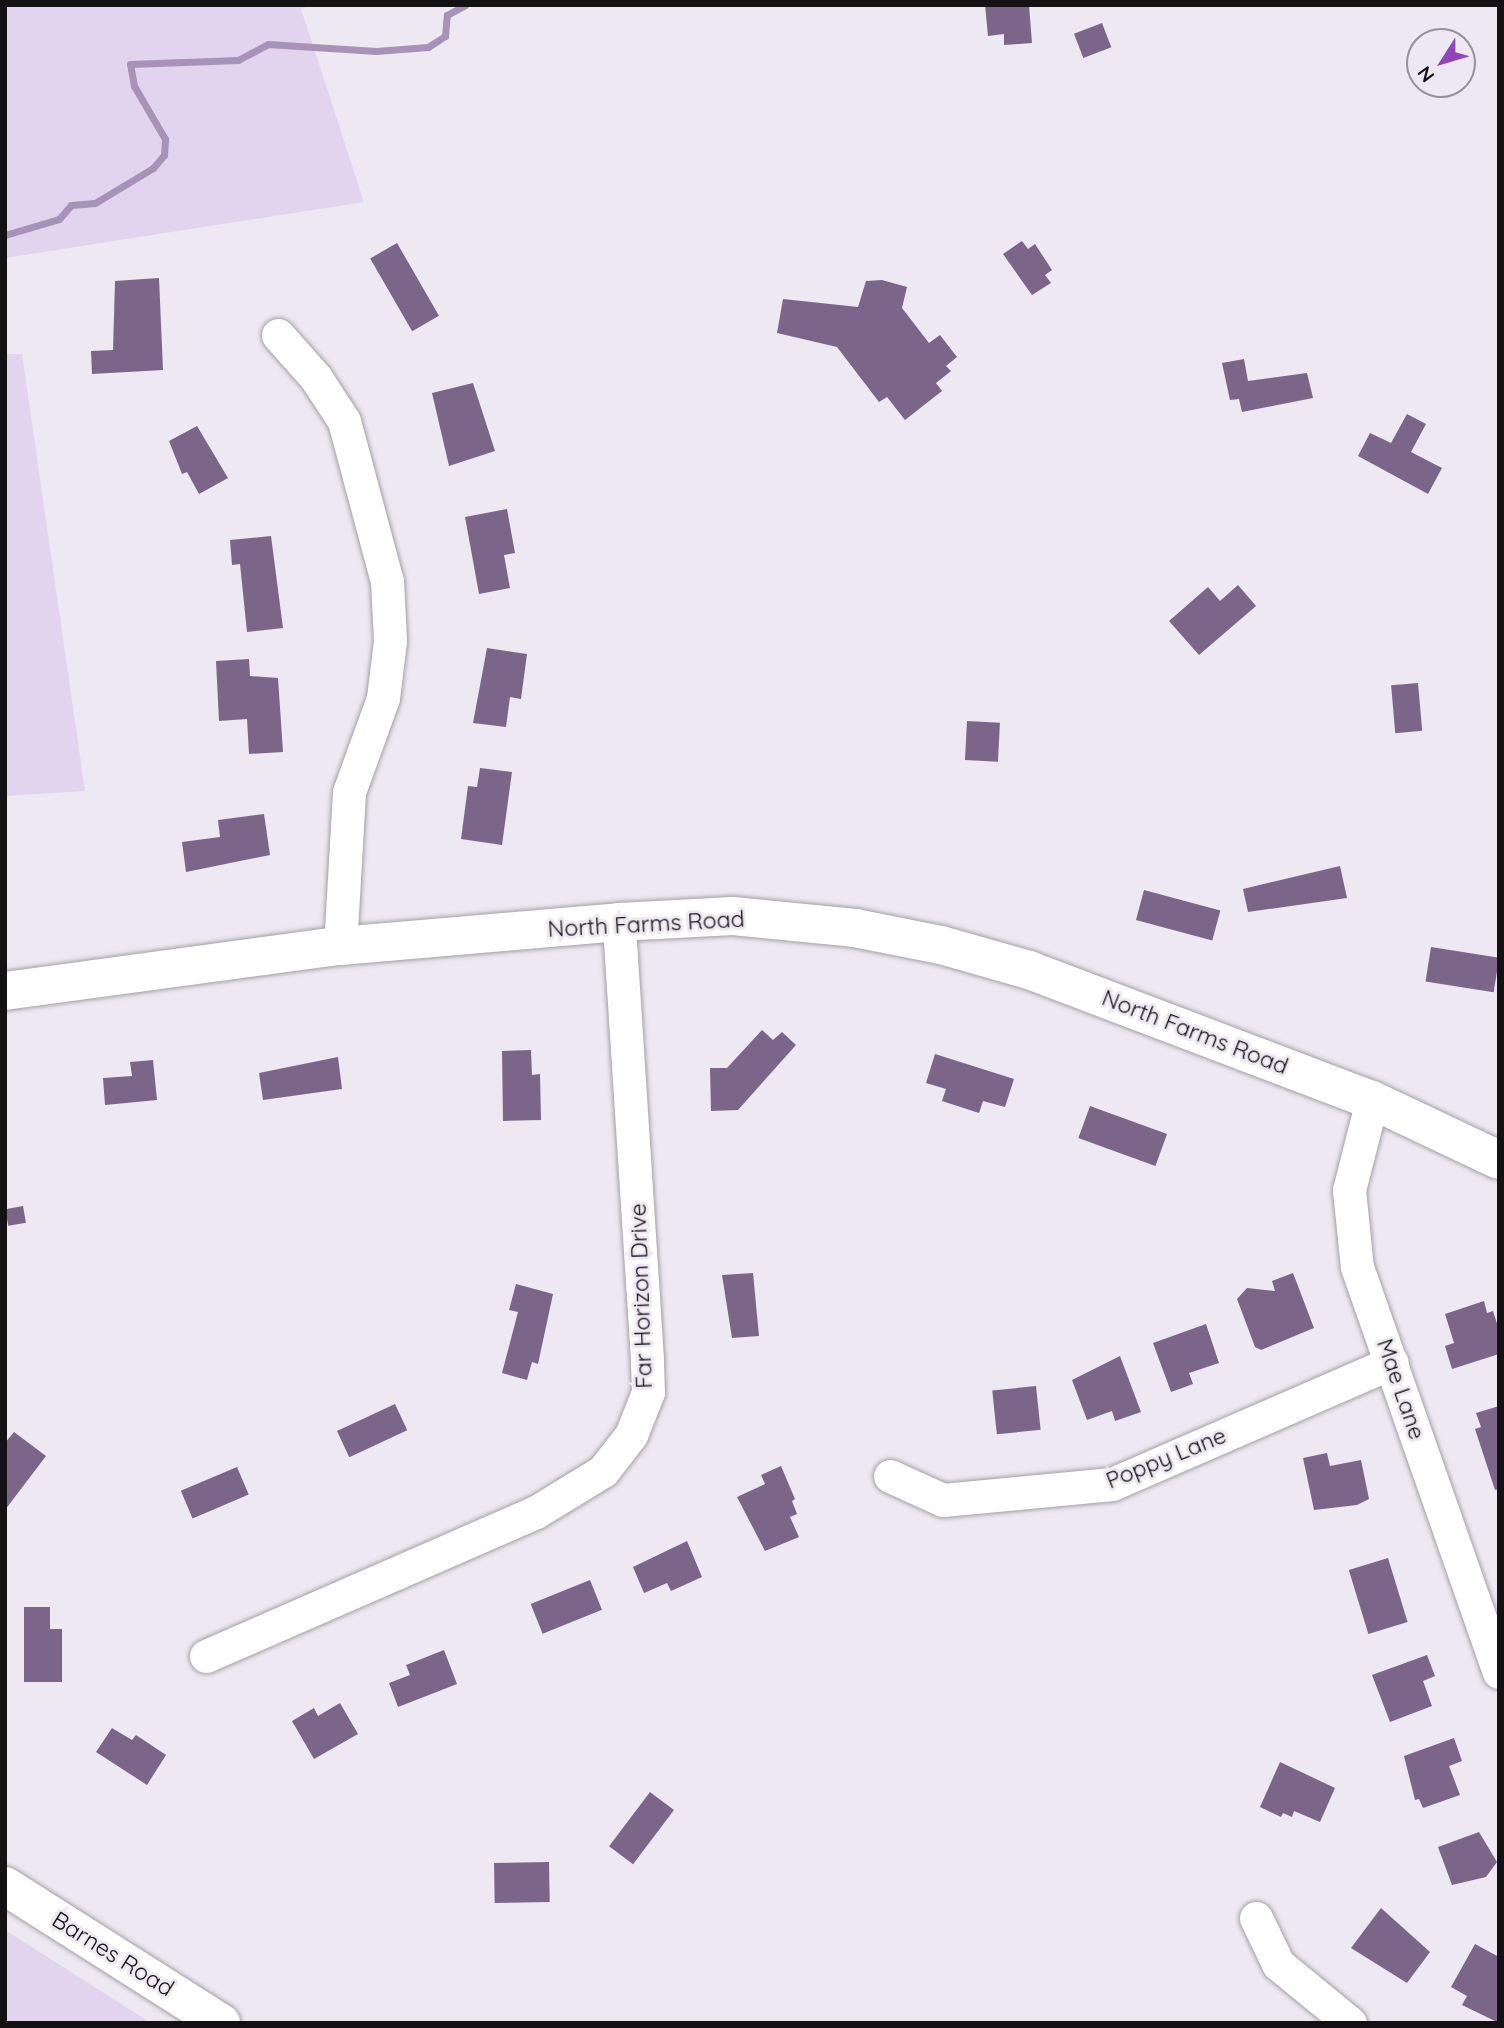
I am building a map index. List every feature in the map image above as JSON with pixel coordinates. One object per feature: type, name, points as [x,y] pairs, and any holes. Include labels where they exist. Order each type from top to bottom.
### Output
[{"type":"main road","name":"North Farms Road","points":[[5,991],[341,946],[619,922],[733,916],[855,928],[940,945],[1029,970],[1372,1100],[1499,1160]]},
{"type":"main road","name":"Barnes Road","points":[[5,1886],[221,2023]]},
{"type":"street","points":[[278,335],[316,378],[344,421],[387,581],[390,641],[383,698],[349,792],[341,946]]},
{"type":"street","name":"Far Horizon Drive","points":[[206,1656],[537,1512],[603,1471],[631,1435],[648,1392],[619,922]]},
{"type":"street","name":"Mae Lane","points":[[1372,1100],[1349,1190],[1357,1268],[1499,1672]]},
{"type":"street","name":"Poppy Lane","points":[[890,1476],[943,1500],[1112,1484],[1392,1362]]},
{"type":"street","points":[[1256,1918],[1278,1964],[1350,2023]]},
{"type":"shaded area","points":[[5,5],[313,5],[301,9],[364,202],[5,258]]},
{"type":"shaded area","points":[[5,354],[22,354],[85,791],[5,796]]},
{"type":"shaded area","points":[[5,1930],[151,2023],[5,2023]]},
{"type":"building","points":[[985,5],[1029,5],[1032,43],[1004,45],[1004,34],[988,36]]},
{"type":"building","points":[[1102,23],[1111,47],[1083,58],[1074,34]]},
{"type":"building","points":[[1022,241],[1028,249],[1035,244],[1052,270],[1045,275],[1051,283],[1032,295],[1003,254]]},
{"type":"building","points":[[397,243],[439,316],[412,331],[370,258]]},
{"type":"building","points":[[159,278],[163,370],[92,374],[91,351],[113,350],[115,281]]},
{"type":"building","points":[[882,280],[907,287],[902,308],[929,343],[940,335],[957,357],[946,366],[951,371],[936,383],[942,391],[905,420],[887,397],[879,402],[837,347],[777,333],[783,299],[858,307],[866,281]]},
{"type":"building","points":[[1244,359],[1248,381],[1307,373],[1313,398],[1242,412],[1239,399],[1230,400],[1222,363]]},
{"type":"building","points":[[473,383],[495,451],[449,466],[432,393]]},
{"type":"building","points":[[1407,414],[1426,424],[1411,452],[1442,468],[1428,494],[1358,456],[1370,433],[1391,443]]},
{"type":"building","points":[[197,426],[228,478],[199,494],[187,472],[182,474],[169,441]]},
{"type":"building","points":[[507,509],[515,553],[504,555],[510,588],[479,594],[465,517]]},
{"type":"building","points":[[271,536],[283,628],[247,632],[240,564],[232,565],[230,540]]},
{"type":"building","points":[[1238,585],[1256,606],[1199,655],[1169,621],[1208,587],[1220,601]]},
{"type":"building","points":[[487,648],[527,654],[521,699],[510,697],[506,727],[473,723]]},
{"type":"building","points":[[249,659],[250,676],[278,678],[283,752],[249,754],[247,719],[219,721],[216,661]]},
{"type":"building","points":[[1418,683],[1422,731],[1395,733],[1391,685]]},
{"type":"building","points":[[967,721],[1000,723],[998,762],[965,760]]},
{"type":"building","points":[[480,768],[512,772],[502,845],[461,839],[468,786],[477,787]]},
{"type":"building","points":[[264,814],[270,855],[186,872],[182,842],[220,837],[218,820]]},
{"type":"building","points":[[1340,866],[1347,898],[1248,912],[1243,889]]},
{"type":"building","points":[[1144,890],[1220,910],[1212,940],[1136,920]]},
{"type":"building","points":[[1431,947],[1499,958],[1494,992],[1426,982]]},
{"type":"building","points":[[762,1030],[773,1040],[782,1032],[796,1045],[738,1110],[711,1111],[710,1068],[727,1068]]},
{"type":"building","points":[[531,1050],[532,1075],[540,1074],[541,1120],[503,1121],[502,1051]]},
{"type":"building","points":[[935,1054],[1014,1079],[1005,1107],[983,1101],[979,1113],[942,1101],[946,1089],[926,1083]]},
{"type":"building","points":[[338,1057],[342,1089],[263,1100],[259,1073]]},
{"type":"building","points":[[153,1060],[157,1100],[105,1105],[103,1078],[132,1076],[130,1062]]},
{"type":"building","points":[[1090,1106],[1167,1134],[1155,1166],[1078,1138]]},
{"type":"building","points":[[23,1206],[26,1223],[8,1226],[5,1209]]},
{"type":"building","points":[[753,1273],[759,1336],[732,1338],[722,1275]]},
{"type":"building","points":[[1293,1273],[1314,1328],[1261,1350],[1255,1347],[1237,1299],[1247,1288],[1275,1291],[1272,1281]]},
{"type":"building","points":[[516,1284],[553,1294],[538,1364],[532,1362],[527,1380],[502,1373],[518,1312],[509,1310]]},
{"type":"building","points":[[1484,1301],[1487,1313],[1493,1311],[1499,1330],[1499,1354],[1452,1369],[1445,1346],[1454,1343],[1445,1314]]},
{"type":"building","points":[[1206,1324],[1219,1363],[1189,1373],[1193,1384],[1171,1392],[1153,1343]]},
{"type":"building","points":[[1120,1356],[1141,1412],[1115,1421],[1112,1411],[1087,1420],[1072,1380]]},
{"type":"building","points":[[1036,1386],[1041,1430],[997,1434],[992,1391]]},
{"type":"building","points":[[395,1404],[407,1430],[349,1457],[337,1431]]},
{"type":"building","points":[[1499,1406],[1499,1489],[1495,1490],[1475,1429],[1481,1427],[1476,1413]]},
{"type":"building","points":[[14,1432],[46,1456],[5,1510],[5,1443]]},
{"type":"building","points":[[1327,1453],[1330,1466],[1361,1460],[1369,1499],[1357,1505],[1314,1510],[1303,1458]]},
{"type":"building","points":[[781,1466],[795,1499],[792,1501],[797,1514],[790,1517],[799,1537],[765,1551],[737,1497],[765,1484],[761,1475]]},
{"type":"building","points":[[237,1467],[249,1495],[193,1518],[181,1491]]},
{"type":"building","points":[[687,1541],[702,1577],[671,1591],[667,1583],[644,1593],[633,1567]]},
{"type":"building","points":[[1388,1558],[1408,1622],[1368,1634],[1349,1570]]},
{"type":"building","points":[[590,1580],[602,1610],[543,1634],[531,1604]]},
{"type":"building","points":[[24,1607],[50,1607],[50,1629],[62,1629],[62,1682],[24,1682]]},
{"type":"building","points":[[444,1650],[457,1684],[398,1707],[389,1683],[410,1675],[406,1665]]},
{"type":"building","points":[[1427,1655],[1435,1676],[1423,1681],[1432,1706],[1390,1722],[1372,1675]]},
{"type":"building","points":[[340,1703],[358,1734],[314,1759],[292,1721],[314,1708],[318,1716]]},
{"type":"building","points":[[112,1728],[132,1740],[136,1735],[166,1755],[147,1785],[96,1752]]},
{"type":"building","points":[[1454,1738],[1462,1761],[1449,1766],[1460,1795],[1423,1808],[1419,1799],[1415,1800],[1404,1756]]},
{"type":"building","points":[[1280,1762],[1335,1788],[1320,1822],[1294,1811],[1292,1817],[1283,1813],[1281,1817],[1260,1807]]},
{"type":"building","points":[[650,1792],[674,1810],[633,1864],[609,1846]]},
{"type":"building","points":[[1479,1832],[1497,1862],[1486,1877],[1452,1885],[1438,1847]]},
{"type":"building","points":[[549,1862],[550,1902],[495,1903],[494,1863]]},
{"type":"building","points":[[1381,1908],[1430,1952],[1407,1983],[1351,1948]]},
{"type":"building","points":[[1475,1944],[1499,1957],[1499,2023],[1462,2005],[1467,1996],[1451,1987]]},
{"type":"waterway","points":[[5,235],[59,219],[71,205],[95,203],[153,168],[164,155],[165,139],[134,86],[130,64],[238,60],[268,44],[376,51],[428,47],[445,36],[447,15],[465,5]]}]
